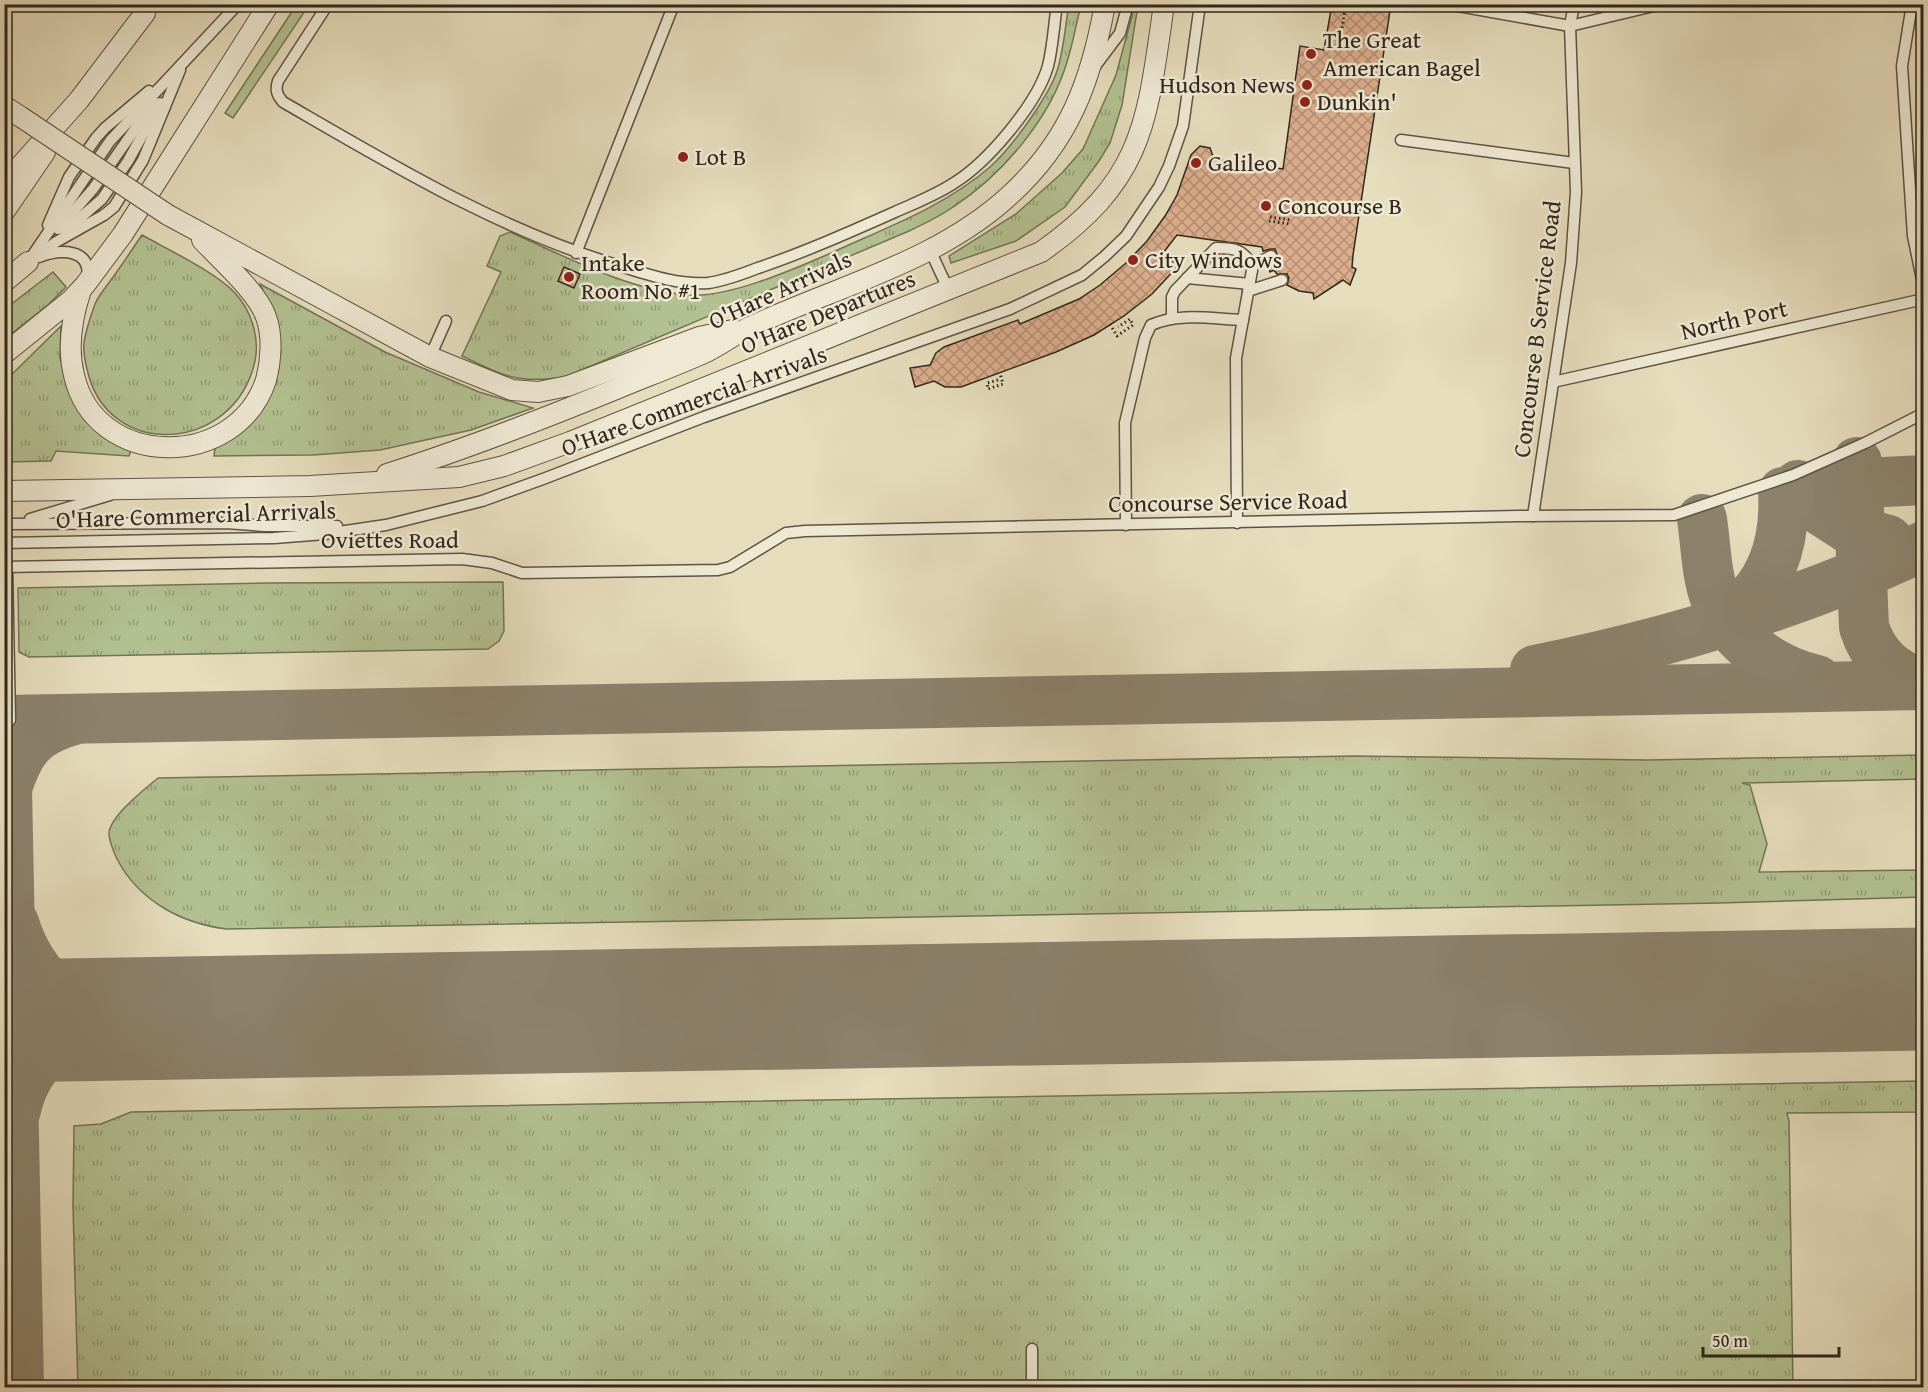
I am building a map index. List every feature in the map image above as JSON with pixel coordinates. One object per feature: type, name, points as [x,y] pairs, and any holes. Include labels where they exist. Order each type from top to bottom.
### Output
[{"type":"street","points":[[4,354],[83,288],[123,234],[269,4]]},
{"type":"street","name":"O'Hare Arrivals","points":[[355,483],[458,451],[527,426],[706,352],[750,326],[930,249],[975,223],[1009,196],[1029,176],[1049,153],[1062,132],[1077,105],[1089,75],[1105,4]]},
{"type":"street","name":"O'Hare Departures","points":[[355,483],[459,477],[504,466],[591,434],[1041,252],[1065,235],[1100,203],[1127,165],[1141,132],[1151,95],[1164,4]]},
{"type":"street","points":[[4,212],[92,83],[151,5]]},
{"type":"street","points":[[4,184],[92,83]]},
{"type":"street","points":[[13,111],[191,228],[430,357],[512,390],[538,392],[568,386],[699,337],[750,326]]},
{"type":"street","points":[[83,288],[74,315],[71,356],[74,376],[81,395],[93,414],[108,428],[126,438],[158,448],[194,446],[220,436],[240,422],[254,404],[267,374],[270,343],[266,317],[255,297],[191,228]]},
{"type":"street","points":[[4,282],[28,262]]},
{"type":"street","points":[[4,491],[355,483]]},
{"type":"lane","points":[[28,262],[86,199],[174,74],[238,4]]},
{"type":"lane","points":[[328,4],[278,81],[276,88],[278,96],[284,102],[415,178],[498,219],[576,253],[666,280],[711,283],[738,276],[808,250],[924,199],[955,183],[970,171],[1004,137],[1037,91],[1048,66],[1058,4]]},
{"type":"lane","points":[[576,253],[674,4]]},
{"type":"lane","points":[[1089,75],[1120,33],[1128,4]]},
{"type":"lane","name":"O'Hare Commercial Arrivals","points":[[4,543],[274,538],[371,527],[482,501],[704,417],[1010,309],[1082,275],[1126,236],[1159,188],[1183,126],[1200,4]]},
{"type":"lane","points":[[1447,4],[1570,26],[1662,4]]},
{"type":"lane","name":"Concourse B Service Road","points":[[1533,516],[1570,263],[1576,192],[1570,26],[1574,4]]},
{"type":"lane","points":[[1912,4],[1902,66],[1912,236],[1923,289]]},
{"type":"lane","points":[[28,262],[45,232],[69,177],[96,138],[187,59]]},
{"type":"lane","points":[[28,262],[114,207],[143,160],[177,75],[187,59]]},
{"type":"lane","points":[[1401,140],[1574,163]]},
{"type":"lane","points":[[1172,318],[1172,297],[1175,291],[1216,248],[1229,248],[1244,252],[1253,265],[1236,358],[1237,523]]},
{"type":"lane","points":[[930,249],[949,291]]},
{"type":"lane","points":[[28,262],[54,252],[82,257],[88,270],[83,288]]},
{"type":"lane","points":[[1253,265],[1271,256]]},
{"type":"lane","points":[[1187,278],[1249,287],[1282,280]]},
{"type":"lane","name":"North Port","points":[[1553,382],[1923,299]]},
{"type":"lane","points":[[1126,525],[1125,423],[1145,338],[1151,325],[1172,318],[1243,320]]},
{"type":"lane","points":[[430,357],[446,321]]},
{"type":"lane","name":"Concourse Service Road","points":[[522,573],[718,570],[730,567],[786,533],[805,531],[1674,515],[1793,476],[1923,413]]},
{"type":"lane","points":[[10,524],[128,489]]},
{"type":"lane","points":[[10,524],[226,523],[265,526],[371,527]]},
{"type":"lane","name":"Oviettes Road","points":[[6,567],[462,559],[492,564],[522,573]]},
{"type":"lane","points":[[6,567],[10,720]]},
{"type":"lane","points":[[1032,1349],[1032,1388]]},
{"type":"path","points":[[1342,28],[1346,4]]},
{"type":"path","points":[[1269,219],[1291,222]]},
{"type":"path","points":[[1110,324],[1117,336],[1133,325],[1130,319],[1118,327]]},
{"type":"path","points":[[998,380],[987,383],[988,389],[1003,384],[1000,373]]},
{"type":"green space","points":[[297,4],[309,5],[233,118],[225,113]]},
{"type":"green space","points":[[1069,5],[1081,5],[1069,55],[1049,104],[1022,144],[1006,162],[989,179],[948,211],[909,231],[565,377],[522,379],[511,377],[462,356],[501,272],[487,266],[500,236],[510,232],[621,280],[667,292],[705,295],[742,287],[780,274],[934,205],[990,167],[1033,115],[1050,88],[1057,71]]},
{"type":"green space","points":[[1135,5],[1138,5],[1122,105],[1110,143],[1099,161],[1065,207],[1016,241],[951,263],[949,256],[1016,214],[1062,173],[1083,149],[1116,75]]},
{"type":"green space","points":[[142,235],[191,262],[226,285],[246,308],[255,334],[255,361],[243,392],[223,414],[198,428],[171,434],[144,432],[119,420],[99,399],[87,369],[84,352],[88,324],[95,304]]},
{"type":"green space","points":[[53,272],[66,287],[48,305],[5,339],[5,309]]},
{"type":"green space","points":[[260,284],[385,352],[479,392],[533,408],[471,430],[380,450],[313,455],[214,456],[215,448],[246,426],[273,313]]},
{"type":"green space","points":[[61,326],[60,358],[72,397],[92,426],[131,450],[129,456],[56,451],[51,461],[5,462],[5,381]]},
{"type":"green space","points":[[503,582],[504,631],[499,641],[488,649],[29,657],[19,652],[18,588],[268,583]]},
{"type":"green space","points":[[1923,755],[1923,779],[1742,783],[1750,785],[1767,844],[1759,872],[1923,870],[1923,897],[1719,903],[226,929],[209,926],[178,915],[149,898],[126,874],[114,853],[109,833],[111,826],[122,811],[158,778],[1355,756],[1647,760]]},
{"type":"green space","points":[[1924,1081],[1923,1112],[1787,1113],[1789,1121],[1793,1388],[78,1387],[73,1207],[74,1126],[101,1124],[131,1112]]},
{"type":"building","name":"Concourse B","points":[[1332,4],[1391,4],[1353,255],[1352,267],[1356,269],[1350,285],[1343,280],[1314,299],[1313,293],[1299,291],[1287,285],[1289,278],[1287,274],[1277,274],[1274,270],[1270,272],[1268,266],[1278,257],[1275,249],[1263,251],[1262,247],[1177,235],[1163,253],[1178,266],[1152,294],[1124,316],[1094,335],[1056,352],[961,387],[945,387],[934,381],[915,387],[910,368],[930,365],[936,353],[944,347],[1018,320],[1020,324],[1079,299],[1100,285],[1147,241],[1165,216],[1177,195],[1191,155],[1200,146],[1210,148],[1214,159],[1283,169],[1300,46],[1324,50]]},
{"type":"building","name":"Intake Room No #1","points":[[564,267],[580,274],[574,288],[558,281]]},
{"type":"taxiway","points":[[1857,462],[1864,627],[1873,647],[1886,663],[1903,675],[1924,683]]},
{"type":"taxiway","points":[[1825,485],[1924,480]]},
{"type":"taxiway","points":[[1798,485],[1820,510],[1851,530],[1888,540]]},
{"type":"taxiway","points":[[1723,620],[1753,596],[1772,565],[1782,530],[1783,492]]},
{"type":"taxiway","points":[[1702,519],[1708,571],[1713,591],[1716,601],[1733,630],[1757,653],[1771,662],[1817,680]]},
{"type":"taxiway","points":[[1535,670],[1635,647],[1733,620],[1829,586],[1924,546]]},
{"type":"taxiway","points":[[4,720],[1924,685]]},
{"type":"taxiway","points":[[19,1388],[7,788],[17,762],[30,744],[48,730],[74,720]]},
{"type":"taxiway","points":[[14,923],[32,963],[58,991],[91,1009],[134,1020]]},
{"type":"taxiway","points":[[16,1110],[20,1095],[35,1067],[57,1044],[84,1028],[103,1022],[131,1020]]},
{"type":"runway","points":[[4,1021],[1924,989]]},
{"type":"place","name":"The Great American Bagel","points":[[1311,54]]},
{"type":"place","name":"Hudson News","points":[[1307,85]]},
{"type":"place","name":"Dunkin'","points":[[1305,102]]},
{"type":"place","name":"Lot B","points":[[683,157]]},
{"type":"place","name":"Galileo","points":[[1196,163]]},
{"type":"place","name":"Concourse B","points":[[1266,206]]},
{"type":"place","name":"City Windows","points":[[1133,260]]},
{"type":"place","name":"Intake Room No #1","points":[[569,277]]}]
